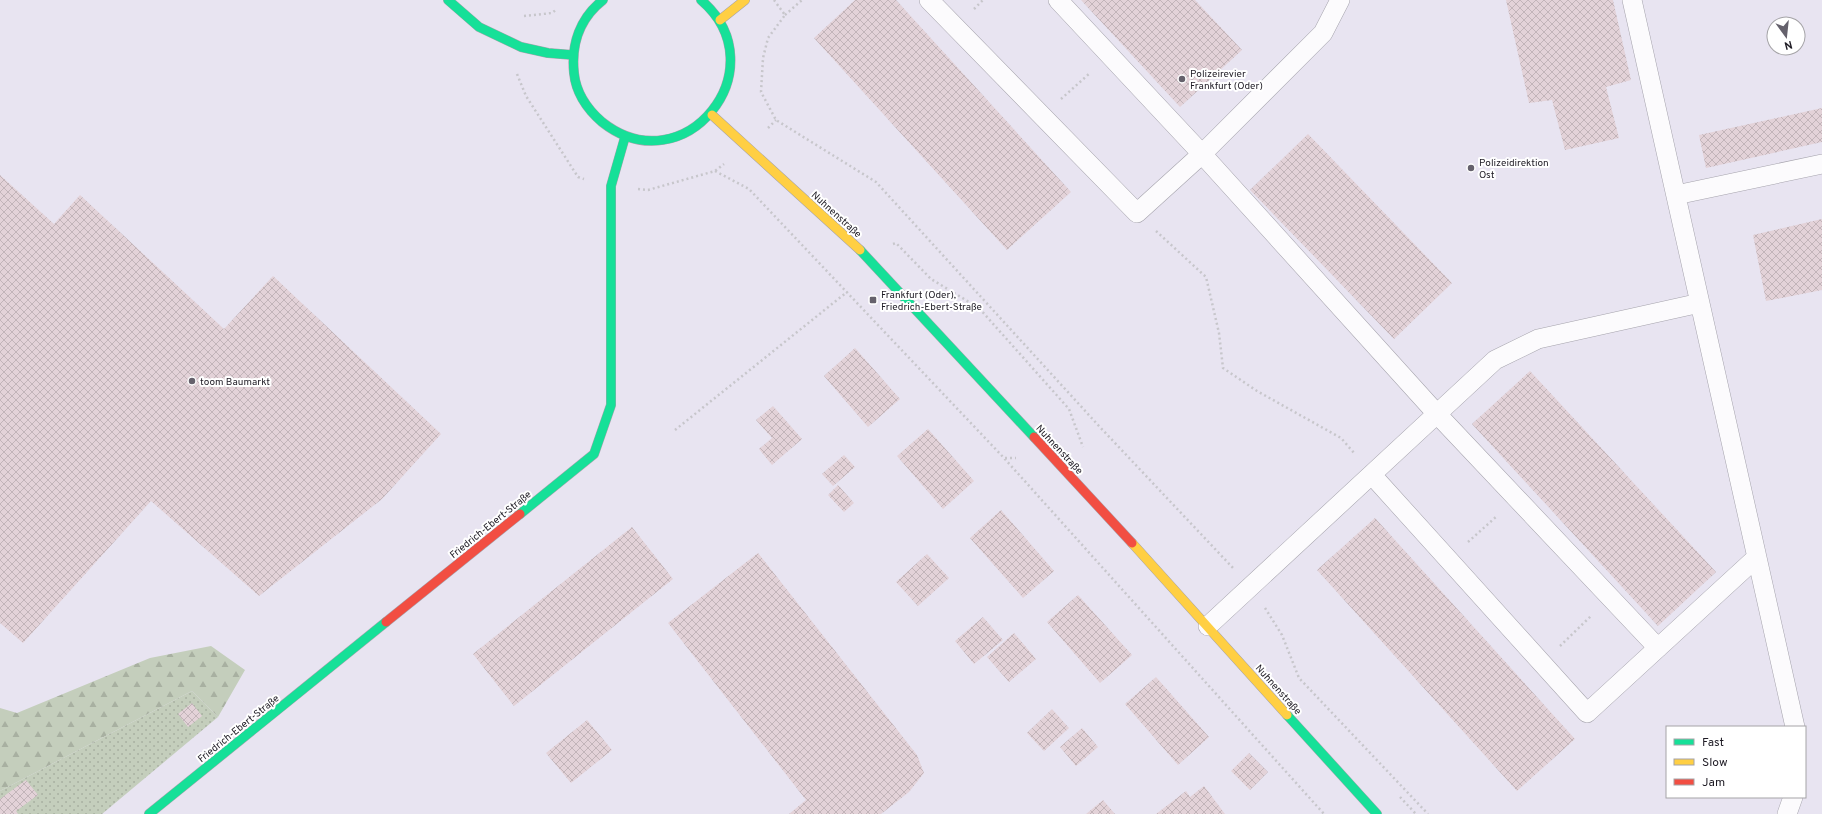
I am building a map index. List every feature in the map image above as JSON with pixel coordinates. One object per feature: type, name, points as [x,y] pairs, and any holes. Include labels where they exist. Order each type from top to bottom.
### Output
[{"type":"main road","points":[[448,0],[479,27],[521,47],[548,53],[572,55]]},
{"type":"main road","points":[[603,0],[585,18],[576,36],[572,55],[574,81],[585,105],[602,124],[625,137],[648,141],[672,139],[694,130],[712,115],[725,93],[732,69],[730,44],[720,20],[709,6],[701,0]]},
{"type":"main road","points":[[720,20],[745,0]]},
{"type":"main road","name":"Nuhnenstraße","points":[[712,115],[861,251],[1208,626],[1377,814]]},
{"type":"main road","name":"Friedrich-Ebert-Straße","points":[[149,814],[594,454],[611,405],[611,186],[625,137]]},
{"type":"lane","points":[[929,0],[1137,213],[1202,154],[1323,33],[1340,0]]},
{"type":"lane","points":[[1058,0],[1202,154],[1437,414],[1658,648]]},
{"type":"lane","points":[[1632,0],[1795,726]]},
{"type":"lane","points":[[1676,195],[1822,164]]},
{"type":"lane","points":[[1208,626],[1495,360],[1538,339],[1700,303]]},
{"type":"lane","points":[[1372,475],[1587,713],[1757,557]]},
{"type":"lane","points":[[1787,814],[1793,798]]},
{"type":"path","points":[[774,0],[785,15]]},
{"type":"path","points":[[802,0],[785,15],[768,38],[763,58],[761,92],[776,120],[876,182],[1098,425],[1250,587],[1282,635],[1299,678],[1428,814]]},
{"type":"path","points":[[1042,115],[1110,56]]},
{"type":"path","points":[[715,171],[749,190],[847,292],[1004,458],[1324,814]]},
{"type":"path","points":[[1137,213],[1206,277],[1219,333],[1223,368],[1257,392],[1342,438],[1372,475]]},
{"type":"path","points":[[861,251],[896,243],[931,278],[979,308],[1070,409],[1085,453]]},
{"type":"path","points":[[675,430],[847,292]]},
{"type":"path","points":[[1448,560],[1516,498]]},
{"type":"path","points":[[1541,663],[1610,598]]},
{"type":"path","points":[[1400,796],[1416,814]]},
{"type":"green space","points":[[211,646],[245,670],[218,717],[192,691],[0,791],[0,708],[17,713],[150,658]]},
{"type":"green space","points":[[192,691],[218,717],[102,814],[0,814],[0,791]]},
{"type":"building","points":[[855,0],[896,0],[1071,192],[1007,250],[814,38]]},
{"type":"building","name":"Polizeirevier Frankfurt (Oder)","points":[[1081,0],[1195,0],[1242,50],[1180,107]]},
{"type":"building","points":[[1506,0],[1613,0],[1631,80],[1606,87],[1619,138],[1565,150],[1552,100],[1529,103]]},
{"type":"building","points":[[1822,108],[1822,142],[1706,168],[1699,135]]},
{"type":"building","points":[[1308,134],[1452,283],[1394,339],[1250,190]]},
{"type":"building","name":"toom Baumarkt","points":[[0,175],[54,224],[80,195],[224,329],[273,276],[441,434],[382,499],[259,596],[151,501],[23,643],[0,623]]},
{"type":"building","points":[[1822,219],[1822,290],[1766,301],[1753,235]]},
{"type":"building","points":[[855,348],[900,399],[868,427],[824,376]]},
{"type":"building","points":[[1530,371],[1716,572],[1658,626],[1472,424]]},
{"type":"building","points":[[773,406],[802,439],[772,465],[759,449],[772,438],[756,420]]},
{"type":"building","points":[[928,429],[974,481],[943,509],[897,456]]},
{"type":"building","points":[[844,455],[855,467],[833,486],[822,474]]},
{"type":"building","points":[[838,485],[854,503],[844,512],[828,495]]},
{"type":"building","points":[[1001,510],[1054,571],[1023,598],[970,538]]},
{"type":"building","points":[[1375,518],[1575,739],[1517,791],[1317,570]]},
{"type":"building","points":[[632,527],[673,579],[514,706],[473,654]]},
{"type":"building","points":[[758,553],[917,755],[924,773],[909,792],[881,814],[789,814],[806,800],[668,623]]},
{"type":"building","points":[[927,554],[949,578],[918,606],[896,582]]},
{"type":"building","points":[[1078,595],[1132,655],[1100,683],[1047,622]]},
{"type":"building","points":[[983,617],[1003,640],[974,664],[955,641]]},
{"type":"building","points":[[1014,633],[1036,659],[1009,682],[987,657]]},
{"type":"building","points":[[1156,677],[1209,737],[1178,765],[1125,704]]},
{"type":"building","points":[[192,703],[202,716],[188,727],[178,714]]},
{"type":"building","points":[[1052,709],[1069,728],[1044,751],[1027,733]]},
{"type":"building","points":[[587,720],[612,750],[571,783],[546,753]]},
{"type":"building","points":[[1082,728],[1098,747],[1076,766],[1060,747]]},
{"type":"building","points":[[1249,753],[1268,772],[1250,790],[1231,771]]},
{"type":"building","points":[[26,780],[38,795],[16,811],[18,814],[0,814],[0,799]]},
{"type":"building","points":[[1204,786],[1225,814],[1156,814],[1186,791],[1190,797]]},
{"type":"building","points":[[1103,800],[1115,814],[1086,814]]},
{"type":"traffic: fast","points":[[448,0],[479,27],[521,47],[548,53],[573,55]]},
{"type":"traffic: fast","points":[[603,0],[588,15],[583,23],[576,42],[573,62],[577,87],[587,106],[602,122],[633,138],[663,140],[690,130],[712,111],[726,86],[730,57],[723,27],[701,0]]},
{"type":"traffic: fast","points":[[520,514],[594,454],[611,405],[611,186],[625,137]]},
{"type":"traffic: fast","points":[[860,250],[1034,437]]},
{"type":"traffic: fast","points":[[149,814],[386,622]]},
{"type":"traffic: fast","points":[[1287,715],[1377,814]]},
{"type":"traffic: slow","points":[[720,20],[745,0]]},
{"type":"traffic: slow","points":[[712,115],[860,250]]},
{"type":"traffic: slow","points":[[1132,543],[1287,715]]},
{"type":"traffic: jam","points":[[1034,437],[1132,543]]},
{"type":"traffic: jam","points":[[386,622],[520,514]]},
{"type":"place","name":"Polizeirevier Frankfurt (Oder)","points":[[1182,79]]},
{"type":"place","name":"Polizeidirektion Ost","points":[[1471,168]]},
{"type":"place","name":"Frankfurt (Oder), Friedrich-Ebert-Straße","points":[[873,300]]},
{"type":"place","name":"toom Baumarkt","points":[[192,381]]}]
